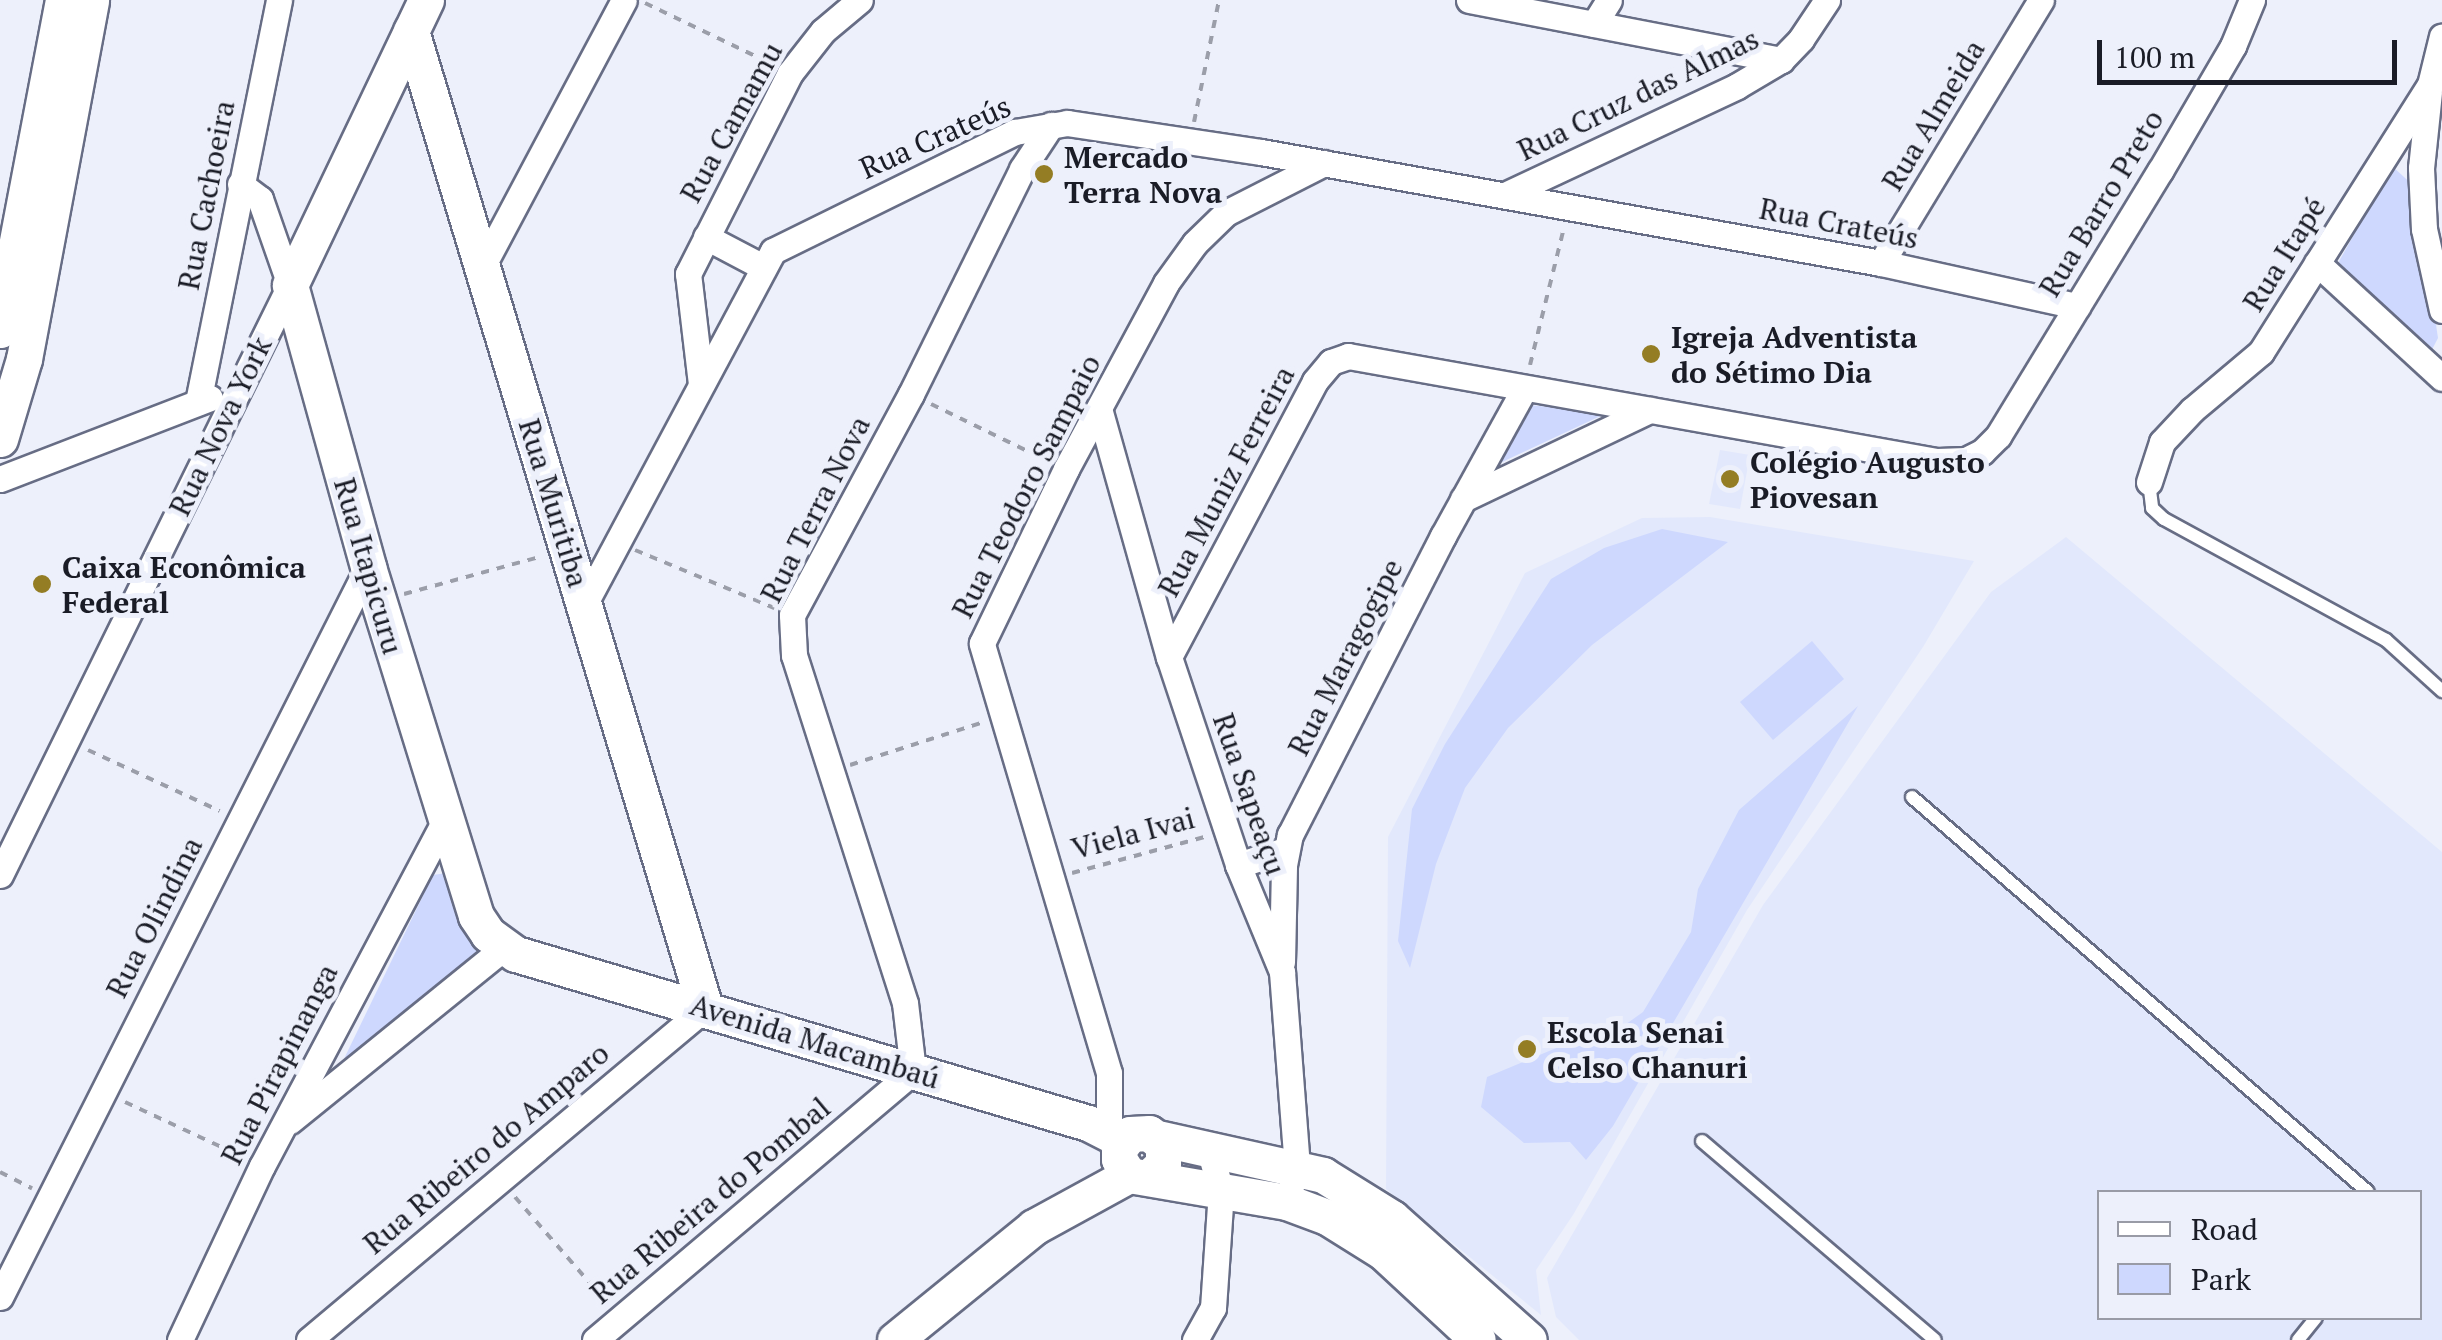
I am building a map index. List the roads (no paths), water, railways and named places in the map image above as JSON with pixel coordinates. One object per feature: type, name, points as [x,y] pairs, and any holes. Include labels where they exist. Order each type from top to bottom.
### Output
[{"type":"street","points":[[0,330],[63,0]]},
{"type":"street","points":[[0,439],[24,358],[91,0]]},
{"type":"street","name":"Rua Cachoeira","points":[[189,405],[279,0]]},
{"type":"street","points":[[482,267],[624,0]]},
{"type":"street","name":"Rua Camamu","points":[[701,384],[688,274],[790,73],[823,31],[860,0]]},
{"type":"street","points":[[1468,0],[1782,60]]},
{"type":"street","points":[[1594,24],[1609,0]]},
{"type":"street","name":"Rua Cruz das Almas","points":[[1509,193],[1737,86],[1782,60],[1802,40],[1826,0]]},
{"type":"street","name":"Rua Almeida","points":[[1881,263],[2041,0]]},
{"type":"street","name":"Rua Barro Preto","points":[[1998,436],[2233,46],[2252,0]]},
{"type":"street","name":"Rua Muritiba","points":[[418,15],[428,84],[705,1008]]},
{"type":"street","name":"Rua Nova York","points":[[0,875],[418,15]]},
{"type":"street","name":"Rua Itapé","points":[[2149,482],[2162,442],[2192,410],[2260,352],[2430,85],[2441,42]]},
{"type":"street","points":[[380,95],[410,83],[428,84]]},
{"type":"street","points":[[2430,85],[2421,168],[2424,228],[2442,310]]},
{"type":"street","name":"Rua Crateús","points":[[585,603],[621,543],[761,266],[788,240],[1015,132],[1067,123],[1324,162],[1881,263],[2077,306]]},
{"type":"street","name":"Rua Terra Nova","points":[[913,1071],[905,1003],[794,656],[792,616],[911,394],[1022,169],[1052,126]]},
{"type":"street","points":[[1015,132],[1022,169]]},
{"type":"street","points":[[1250,197],[1261,152]]},
{"type":"street","name":"Rua Teodoro Sampaio","points":[[1134,1152],[982,643],[1066,469],[1166,283],[1195,243],[1250,197],[1324,162]]},
{"type":"street","points":[[1560,169],[1578,207]]},
{"type":"street","name":"Rua Itapicuru","points":[[240,184],[260,200],[290,285],[368,567],[476,916],[504,948]]},
{"type":"street","points":[[466,215],[517,202]]},
{"type":"street","name":"Rua Camamu","points":[[706,236],[761,266]]},
{"type":"street","points":[[2317,262],[2442,378]]},
{"type":"street","name":"Rua Muniz Ferreira","points":[[1169,657],[1315,380],[1331,362],[1348,356],[1937,461],[1966,460],[1982,452],[1998,436]]},
{"type":"street","points":[[0,480],[238,389]]},
{"type":"street","name":"Rua Maragogipe","points":[[1282,972],[1285,850],[1463,499],[1524,389]]},
{"type":"street","points":[[189,405],[216,432]]},
{"type":"street","points":[[1463,499],[1650,410]]},
{"type":"street","name":"Rua Sapeaçu","points":[[1100,412],[1169,657],[1238,865],[1282,972],[1297,1166],[1287,1202]]},
{"type":"street","name":"Rua Olindina","points":[[0,1297],[368,567]]},
{"type":"street","name":"Rua Pirapinanga","points":[[180,1340],[262,1166],[444,822]]},
{"type":"street","points":[[1238,865],[1285,850]]},
{"type":"street","points":[[284,1126],[504,948]]},
{"type":"street","name":"Avenida Macambaú","points":[[504,948],[913,1071],[1134,1152]]},
{"type":"street","name":"Rua Ribeiro do Amparo","points":[[309,1340],[705,1008]]},
{"type":"street","name":"Rua Ribeira do Pombal","points":[[595,1340],[913,1071]]},
{"type":"street","points":[[1134,1152],[1221,1191],[1287,1202],[1369,1242],[1478,1340]]},
{"type":"street","points":[[904,1337],[1034,1228],[1134,1152],[1210,1152],[1297,1166],[1323,1176],[1392,1218],[1529,1340]]},
{"type":"street","points":[[1196,1340],[1212,1308],[1221,1191],[1210,1152]]},
{"type":"lane","points":[[2149,482],[2152,508],[2164,518],[2386,640],[2442,691]]},
{"type":"lane","points":[[1912,797],[2366,1190]]},
{"type":"lane","points":[[1702,1141],[1935,1340]]},
{"type":"lane","points":[[2298,1340],[2314,1320]]},
{"type":"place","name":"Mercado Terra Nova","points":[[1044,174]]},
{"type":"place","name":"Igreja Adventista do Sétimo Dia","points":[[1651,354]]},
{"type":"place","name":"Colégio Augusto Piovesan","points":[[1730,479]]},
{"type":"place","name":"Caixa Econômica Federal","points":[[42,584]]},
{"type":"place","name":"Escola Senai Celso Chanuri","points":[[1527,1049]]}]
